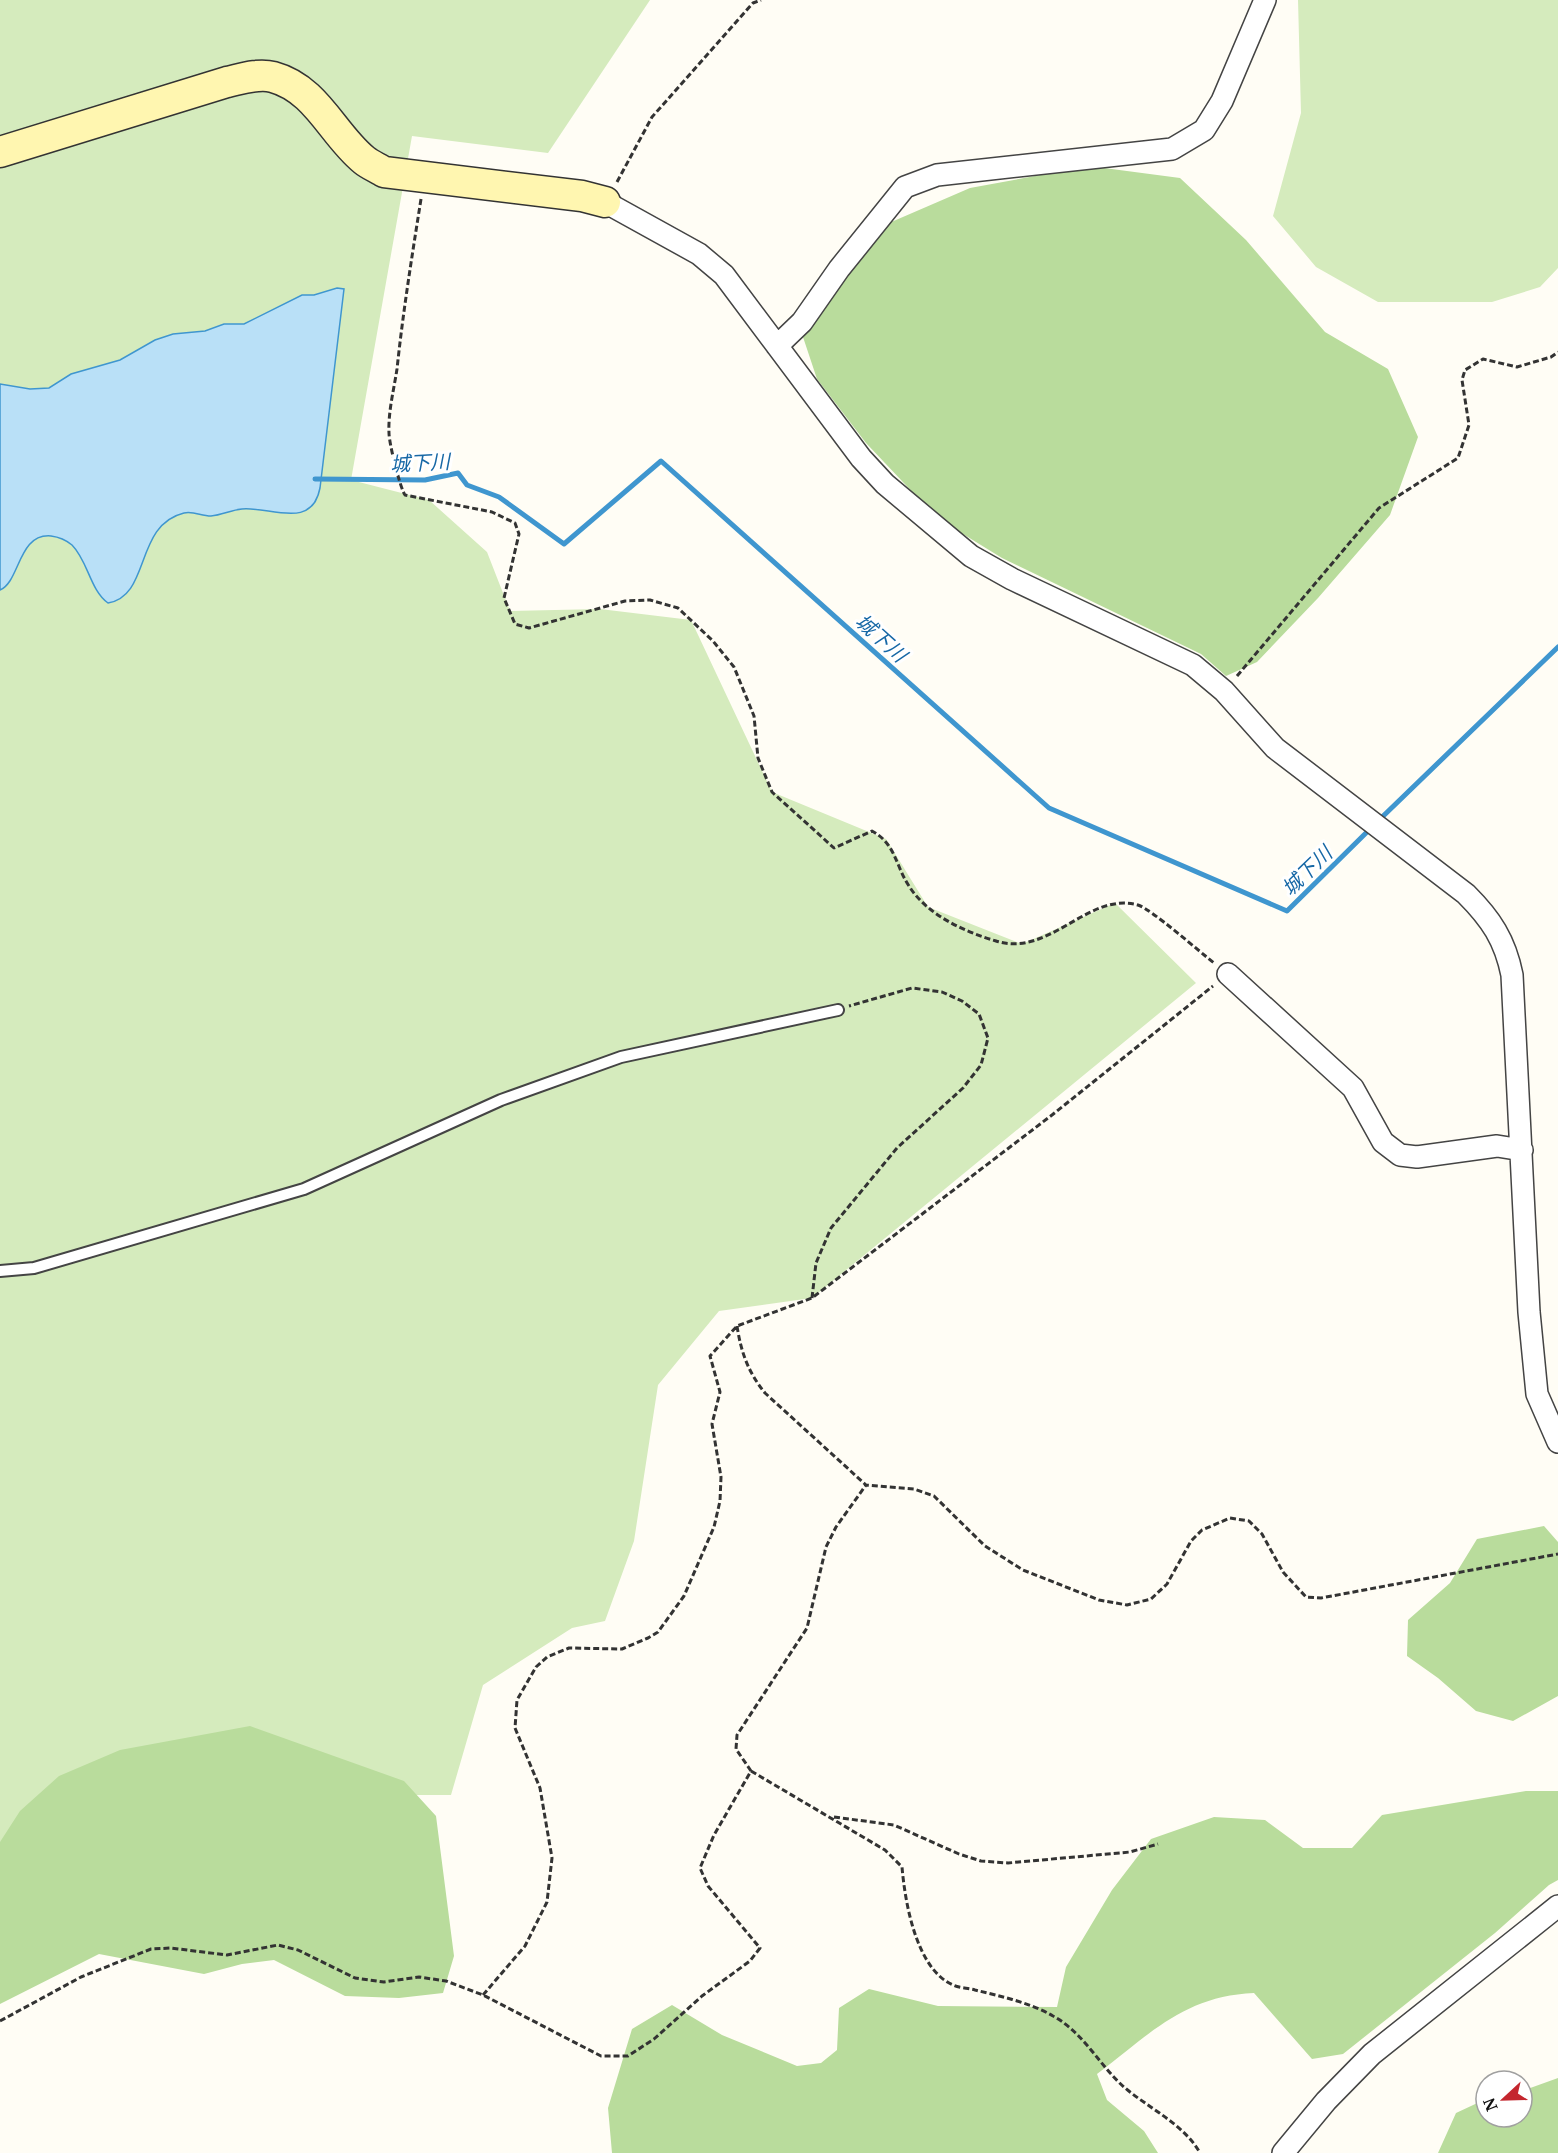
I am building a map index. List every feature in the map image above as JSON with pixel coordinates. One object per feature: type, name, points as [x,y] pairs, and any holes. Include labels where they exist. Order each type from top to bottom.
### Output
[{"type":"street","points":[[777,346],[802,322],[839,269],[905,187],[937,175],[1172,149],[1204,130],[1222,101],[1265,0]]},
{"type":"street","points":[[0,152],[227,82],[251,76],[273,77],[297,89],[320,108],[348,145],[365,162],[384,172],[572,194],[605,202],[699,254],[724,275],[861,458],[885,484],[971,556],[1012,579],[1193,664],[1224,691],[1275,748],[1466,894],[1489,917],[1506,949],[1512,975],[1529,1312],[1537,1394],[1558,1442]]},
{"type":"street","points":[[1228,974],[1353,1088],[1383,1142],[1400,1155],[1417,1157],[1497,1146],[1522,1150]]},
{"type":"street","points":[[1283,2153],[1326,2101],[1372,2054],[1558,1906]]},
{"type":"lane","points":[[0,1270],[34,1268],[304,1189],[501,1100],[621,1057],[838,1010]]},
{"type":"path","points":[[605,202],[652,117],[753,3],[761,0]]},
{"type":"path","points":[[426,178],[403,316],[389,433],[399,470],[400,488],[405,495],[492,512],[515,523],[519,534],[504,598],[515,624],[528,628],[625,601],[650,600],[678,608],[734,667],[754,716],[758,758],[772,792],[834,848],[872,831],[886,839],[909,887],[928,907],[960,928],[999,942],[1022,944],[1038,941],[1115,903],[1139,906],[1228,974],[1052,1114],[812,1298],[737,1326],[710,1356],[720,1392],[712,1424],[721,1477],[720,1501],[714,1527],[684,1596],[658,1632],[648,1638],[622,1649],[569,1648],[547,1657],[536,1667],[517,1700],[515,1728],[540,1788],[552,1858],[547,1902],[525,1946],[483,1995]]},
{"type":"path","points":[[1224,691],[1270,640],[1379,508],[1458,458],[1469,425],[1462,380],[1465,370],[1483,359],[1517,367],[1551,357],[1558,352]]},
{"type":"path","points":[[812,1298],[816,1263],[831,1228],[897,1148],[963,1088],[981,1065],[988,1038],[979,1014],[962,1001],[942,992],[912,988],[838,1010]]},
{"type":"path","points":[[737,1326],[741,1347],[754,1379],[773,1400],[866,1485],[914,1489],[934,1496],[985,1546],[1023,1570],[1099,1600],[1127,1605],[1151,1599],[1167,1584],[1191,1541],[1202,1530],[1230,1518],[1249,1521],[1262,1534],[1283,1572],[1306,1597],[1321,1598],[1558,1554]]},
{"type":"path","points":[[866,1485],[836,1527],[826,1547],[807,1628],[737,1735],[736,1749],[751,1771],[885,1850],[902,1867],[911,1920],[920,1946],[940,1978],[954,1986],[1006,1998],[1053,2015],[1071,2029],[1122,2086],[1180,2130],[1200,2153]]},
{"type":"path","points":[[0,2021],[81,1977],[151,1949],[171,1948],[227,1955],[278,1945],[298,1950],[355,1978],[384,1982],[419,1977],[446,1981],[483,1995],[601,2056],[628,2056],[654,2039],[702,1996],[750,1960],[759,1948],[708,1886],[700,1868],[714,1835],[751,1771]]},
{"type":"path","points":[[831,1817],[894,1825],[958,1854],[981,1861],[1008,1863],[1130,1852],[1158,1844]]},
{"type":"green space","points":[[0,0],[650,0],[548,153],[412,136],[351,480],[429,500],[487,552],[510,611],[600,609],[691,620],[772,792],[886,839],[928,907],[1022,944],[1115,903],[1196,983],[812,1298],[719,1311],[658,1385],[634,1541],[605,1621],[572,1628],[483,1685],[451,1795],[251,1795],[0,1913]]},
{"type":"green space","points":[[1298,0],[1558,0],[1558,268],[1540,287],[1492,302],[1378,302],[1316,267],[1273,216],[1301,113]]},
{"type":"green space","points":[[1089,166],[1180,178],[1246,240],[1325,332],[1388,369],[1418,437],[1390,515],[1318,598],[1257,662],[1226,676],[1201,654],[1002,558],[937,518],[866,443],[817,379],[803,337],[818,303],[889,223],[970,188]]},
{"type":"green space","points":[[1544,1526],[1558,1542],[1558,1696],[1513,1721],[1476,1711],[1438,1678],[1407,1656],[1408,1620],[1450,1583],[1477,1539]]},
{"type":"green space","points":[[250,1726],[404,1781],[436,1816],[454,1956],[443,1993],[399,1998],[345,1996],[274,1960],[242,1964],[204,1974],[99,1954],[0,2004],[0,1842],[20,1811],[59,1776],[120,1750]]},
{"type":"green space","points":[[1526,1791],[1558,1791],[1558,1880],[1343,2054],[1312,2059],[1254,1993],[1207,2001],[1188,2009],[1152,2032],[1097,2074],[1107,2100],[1144,2131],[1158,2153],[612,2153],[608,2108],[632,2029],[672,2005],[722,2035],[797,2066],[821,2063],[837,2050],[839,2008],[869,1989],[938,2006],[1057,2007],[1066,1967],[1112,1890],[1151,1839],[1214,1817],[1265,1820],[1303,1848],[1352,1848],[1382,1815]]},
{"type":"green space","points":[[1558,2078],[1558,2153],[1438,2153],[1456,2113],[1474,2105],[1474,2129],[1534,2129],[1534,2087]]},
{"type":"water","points":[[337,288],[344,289],[320,488],[315,501],[308,509],[288,514],[253,509],[242,509],[211,516],[184,513],[168,520],[157,531],[149,545],[131,588],[122,598],[108,603],[97,591],[82,559],[72,545],[57,537],[40,537],[32,542],[12,578],[0,590],[0,384],[30,389],[49,388],[71,374],[120,360],[155,340],[173,334],[205,331],[224,324],[244,324],[302,295],[314,295]]},
{"type":"waterway","name":"城下川","points":[[315,479],[425,480],[458,473],[467,485],[499,497],[564,544],[661,461],[1049,808],[1287,911],[1371,828]]},
{"type":"waterway","name":"城下川","points":[[1377,822],[1558,647]]}]
